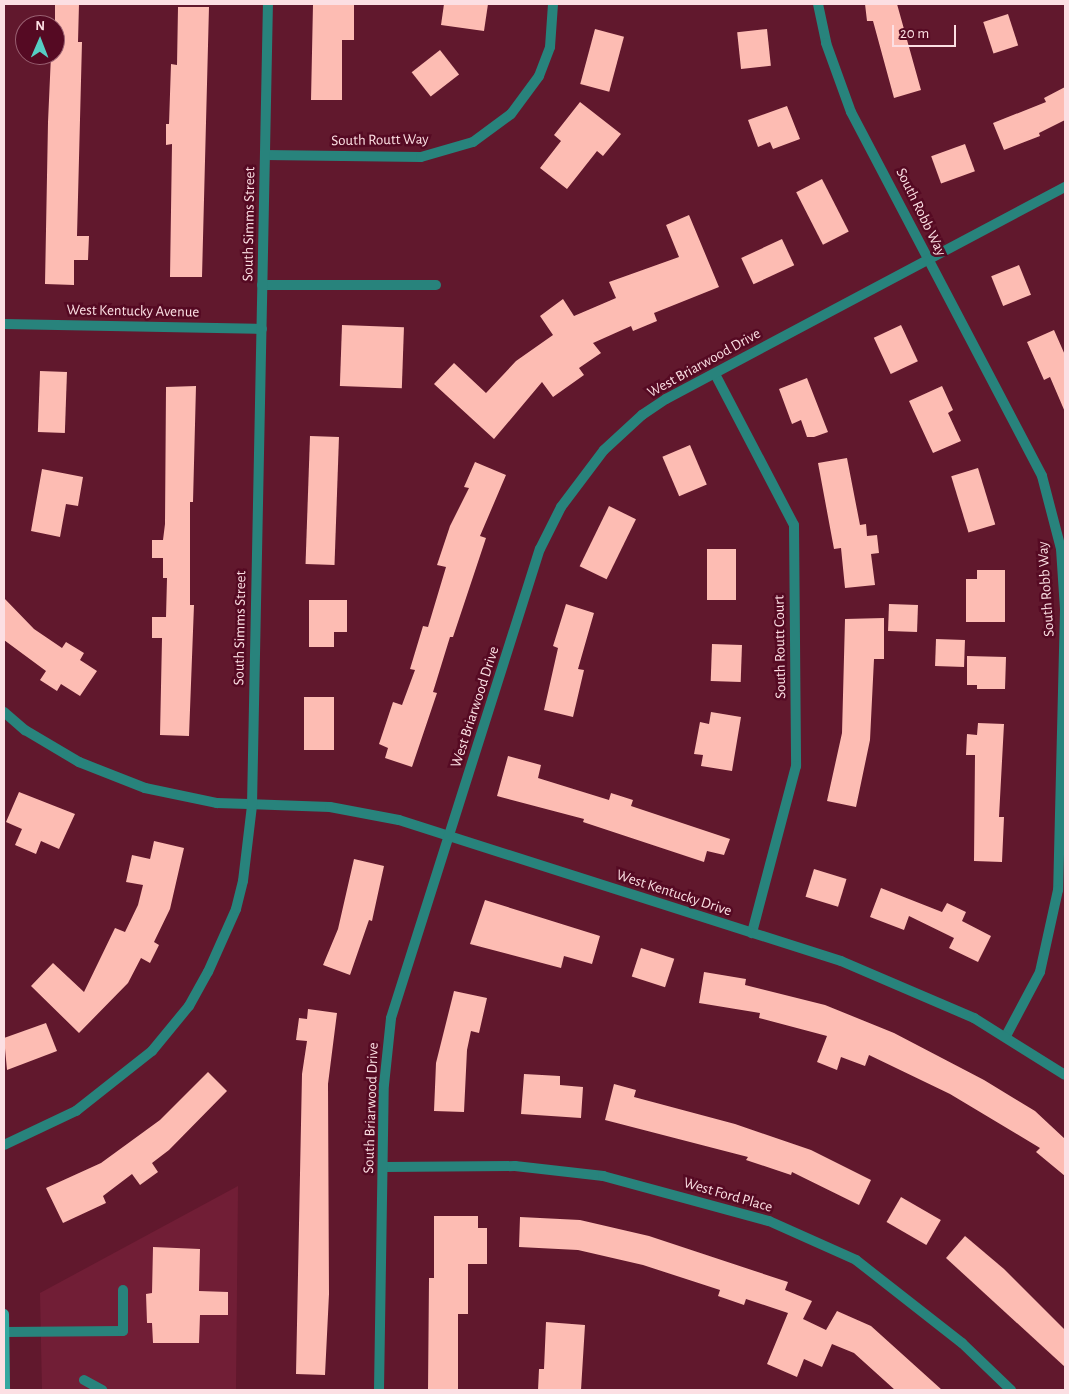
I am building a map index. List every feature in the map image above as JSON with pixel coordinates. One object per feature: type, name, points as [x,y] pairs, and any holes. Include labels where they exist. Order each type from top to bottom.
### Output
[{"type":"main road","points":[[4,1314],[5,1390]]},
{"type":"street","name":"South Simms Street","points":[[4,1146],[51,1126],[104,1091],[152,1051],[189,1006],[208,972],[236,909],[243,881],[252,805],[268,4]]},
{"type":"street","name":"South Routt Way","points":[[265,155],[421,157],[473,142],[511,114],[539,76],[550,47],[554,4]]},
{"type":"street","name":"South Robb Way","points":[[818,4],[838,82],[928,260],[1042,476],[1061,549],[1065,609],[1058,890],[1040,972],[1006,1036]]},
{"type":"street","name":"West Briarwood Drive","points":[[449,837],[540,549],[561,507],[589,467],[629,426],[666,399],[1065,187]]},
{"type":"street","points":[[262,285],[436,285]]},
{"type":"street","name":"West Kentucky Avenue","points":[[4,324],[262,328]]},
{"type":"street","name":"South Routt Court","points":[[714,374],[794,525],[796,766],[752,933]]},
{"type":"street","name":"West Kentucky Drive","points":[[4,712],[50,746],[109,775],[182,798],[252,805],[353,809],[449,837],[752,933],[894,982],[939,1000],[1006,1036],[1065,1075]]},
{"type":"street","name":"South Briarwood Drive","points":[[379,1390],[385,1070],[391,1018],[449,837]]},
{"type":"street","name":"West Ford Place","points":[[384,1167],[515,1166],[602,1176],[769,1221],[856,1260],[962,1343],[1011,1390]]},
{"type":"street","points":[[4,1332],[123,1331],[123,1290]]},
{"type":"street","points":[[84,1380],[102,1390]]},
{"type":"shaded area","points":[[238,1186],[236,1390],[42,1390],[40,1293]]},
{"type":"building","points":[[55,4],[79,4],[78,42],[82,42],[77,236],[89,236],[88,260],[74,260],[74,285],[45,284],[51,65],[65,65],[65,15],[55,15]]},
{"type":"building","points":[[313,4],[354,4],[354,40],[342,40],[342,100],[311,100]]},
{"type":"building","points":[[444,4],[488,4],[484,31],[441,25]]},
{"type":"building","points":[[865,4],[897,4],[921,90],[894,98],[873,21],[867,21]]},
{"type":"building","points":[[178,7],[209,7],[202,277],[170,277],[172,144],[166,145],[166,124],[169,124],[171,64],[177,65]]},
{"type":"building","points":[[1008,14],[1018,45],[993,53],[983,22]]},
{"type":"building","points":[[595,29],[624,37],[609,92],[580,84]]},
{"type":"building","points":[[767,29],[771,66],[741,69],[737,32]]},
{"type":"building","points":[[440,50],[459,74],[431,97],[412,72]]},
{"type":"building","points":[[1065,87],[1065,120],[1039,133],[1040,136],[1004,150],[993,123],[1046,102],[1044,98]]},
{"type":"building","points":[[580,102],[621,134],[603,156],[597,151],[567,189],[540,168],[561,141],[554,135]]},
{"type":"building","points":[[787,106],[800,139],[773,149],[770,142],[758,147],[748,120]]},
{"type":"building","points":[[965,144],[975,171],[941,184],[931,156]]},
{"type":"building","points":[[822,179],[849,232],[823,245],[796,192]]},
{"type":"building","points":[[689,215],[719,287],[654,313],[657,321],[633,331],[631,326],[593,343],[601,353],[579,368],[584,375],[553,397],[542,382],[494,439],[434,384],[454,363],[486,393],[516,361],[553,335],[540,316],[563,299],[574,316],[616,298],[609,282],[679,257],[666,225]]},
{"type":"building","points":[[782,239],[794,265],[753,284],[741,258]]},
{"type":"building","points":[[1019,265],[1031,295],[1003,306],[991,276]]},
{"type":"building","points":[[342,325],[404,327],[402,388],[340,386]]},
{"type":"building","points":[[901,325],[918,361],[891,374],[874,338]]},
{"type":"building","points":[[1054,330],[1065,355],[1065,412],[1050,377],[1044,380],[1027,342]]},
{"type":"building","points":[[40,371],[67,372],[65,433],[38,432]]},
{"type":"building","points":[[807,378],[828,432],[814,437],[807,437],[801,420],[792,424],[779,389]]},
{"type":"building","points":[[196,386],[193,502],[190,502],[190,605],[194,605],[189,736],[160,735],[162,638],[152,638],[152,617],[166,617],[167,578],[163,578],[163,558],[152,558],[152,540],[163,540],[165,524],[166,387]]},
{"type":"building","points":[[942,386],[953,410],[948,413],[961,441],[933,453],[909,401]]},
{"type":"building","points":[[310,436],[339,437],[335,565],[306,564]]},
{"type":"building","points":[[690,445],[707,485],[679,496],[662,457]]},
{"type":"building","points":[[847,458],[860,525],[866,524],[867,536],[877,535],[879,553],[871,554],[875,585],[845,588],[841,548],[834,549],[818,463]]},
{"type":"building","points":[[475,462],[506,475],[480,536],[486,538],[453,637],[450,637],[433,692],[437,693],[412,767],[385,758],[388,748],[379,744],[393,702],[402,705],[415,670],[410,669],[423,626],[428,627],[446,567],[437,565],[450,526],[469,488],[464,487]]},
{"type":"building","points":[[978,468],[995,524],[968,533],[951,476]]},
{"type":"building","points":[[42,469],[83,477],[78,506],[66,504],[60,537],[31,531]]},
{"type":"building","points":[[609,506],[636,519],[607,579],[580,566]]},
{"type":"building","points":[[707,549],[736,549],[736,600],[707,600]]},
{"type":"building","points":[[977,570],[1005,570],[1005,622],[966,622],[966,579],[977,579]]},
{"type":"building","points":[[4,598],[34,629],[62,648],[66,642],[84,653],[80,660],[97,671],[80,696],[61,684],[57,691],[40,680],[46,671],[4,640]]},
{"type":"building","points":[[309,600],[347,600],[347,632],[334,632],[334,647],[309,647]]},
{"type":"building","points":[[566,604],[594,613],[578,669],[584,670],[573,717],[544,710],[558,648],[553,646]]},
{"type":"building","points":[[889,604],[918,605],[917,632],[888,631]]},
{"type":"building","points":[[884,618],[884,659],[874,659],[870,740],[856,807],[827,801],[842,733],[845,619]]},
{"type":"building","points":[[936,639],[965,640],[964,667],[935,666]]},
{"type":"building","points":[[712,644],[742,645],[741,682],[711,681]]},
{"type":"building","points":[[967,656],[1006,657],[1005,689],[977,689],[977,685],[967,685]]},
{"type":"building","points":[[304,697],[334,697],[334,750],[304,750]]},
{"type":"building","points":[[711,712],[741,717],[732,771],[701,766],[703,755],[694,754],[700,722],[709,724]]},
{"type":"building","points":[[978,723],[1004,724],[999,817],[1004,817],[1002,862],[974,861],[975,755],[966,755],[967,734],[977,735]]},
{"type":"building","points":[[508,756],[541,765],[538,778],[609,800],[611,793],[633,800],[631,806],[730,839],[724,855],[707,851],[704,862],[583,822],[584,819],[497,796]]},
{"type":"building","points":[[19,792],[75,814],[59,849],[41,841],[36,854],[15,845],[22,829],[6,822]]},
{"type":"building","points":[[154,841],[184,848],[170,909],[154,942],[159,945],[150,963],[141,958],[128,983],[79,1033],[31,986],[53,963],[84,992],[115,928],[125,932],[138,905],[143,885],[126,882],[132,855],[150,859]]},
{"type":"building","points":[[354,859],[384,866],[372,921],[369,920],[350,975],[323,965],[338,929]]},
{"type":"building","points":[[814,869],[847,879],[838,907],[806,897]]},
{"type":"building","points":[[881,888],[942,912],[947,903],[966,912],[962,921],[991,936],[978,962],[949,948],[954,938],[909,916],[904,930],[870,917]]},
{"type":"building","points":[[485,900],[600,936],[592,964],[564,956],[561,968],[470,944]]},
{"type":"building","points":[[641,948],[674,959],[665,987],[632,977]]},
{"type":"building","points":[[704,972],[746,979],[745,985],[825,1005],[894,1033],[984,1080],[1035,1111],[1065,1139],[1065,1176],[1036,1152],[1040,1148],[950,1094],[869,1055],[865,1066],[841,1057],[837,1070],[817,1062],[827,1036],[759,1018],[760,1013],[699,1003]]},
{"type":"building","points":[[454,991],[487,998],[479,1033],[471,1031],[467,1050],[464,1112],[434,1111],[436,1063]]},
{"type":"building","points":[[308,1009],[337,1013],[328,1084],[329,1294],[325,1375],[296,1374],[302,1074],[307,1041],[296,1040],[299,1018],[307,1019]]},
{"type":"building","points":[[46,1023],[57,1051],[7,1070],[4,1038]]},
{"type":"building","points":[[208,1072],[227,1091],[169,1150],[152,1163],[158,1172],[140,1185],[132,1174],[103,1196],[106,1203],[63,1223],[46,1188],[101,1163],[160,1120]]},
{"type":"building","points":[[524,1074],[560,1076],[560,1085],[583,1087],[581,1118],[521,1114]]},
{"type":"building","points":[[614,1084],[636,1090],[634,1097],[735,1124],[811,1150],[871,1180],[859,1205],[792,1172],[791,1175],[746,1160],[748,1157],[605,1120]]},
{"type":"building","points":[[901,1197],[941,1220],[926,1245],[886,1222]]},
{"type":"building","points":[[434,1216],[478,1216],[478,1228],[487,1228],[487,1264],[468,1264],[468,1314],[458,1314],[458,1390],[428,1390],[429,1278],[434,1278]]},
{"type":"building","points":[[520,1217],[580,1220],[649,1236],[788,1282],[785,1290],[812,1301],[803,1319],[826,1330],[837,1311],[871,1326],[942,1390],[895,1390],[854,1353],[832,1344],[822,1367],[804,1359],[797,1377],[767,1364],[788,1313],[746,1299],[744,1305],[718,1296],[720,1290],[643,1265],[578,1250],[519,1247]]},
{"type":"building","points":[[965,1236],[1004,1269],[1065,1330],[1065,1367],[946,1258]]},
{"type":"building","points":[[153,1247],[200,1249],[199,1291],[228,1292],[228,1315],[200,1315],[199,1343],[153,1343],[152,1323],[147,1323],[146,1294],[152,1293]]},
{"type":"building","points":[[546,1322],[585,1325],[581,1390],[538,1390],[539,1369],[544,1369]]}]
